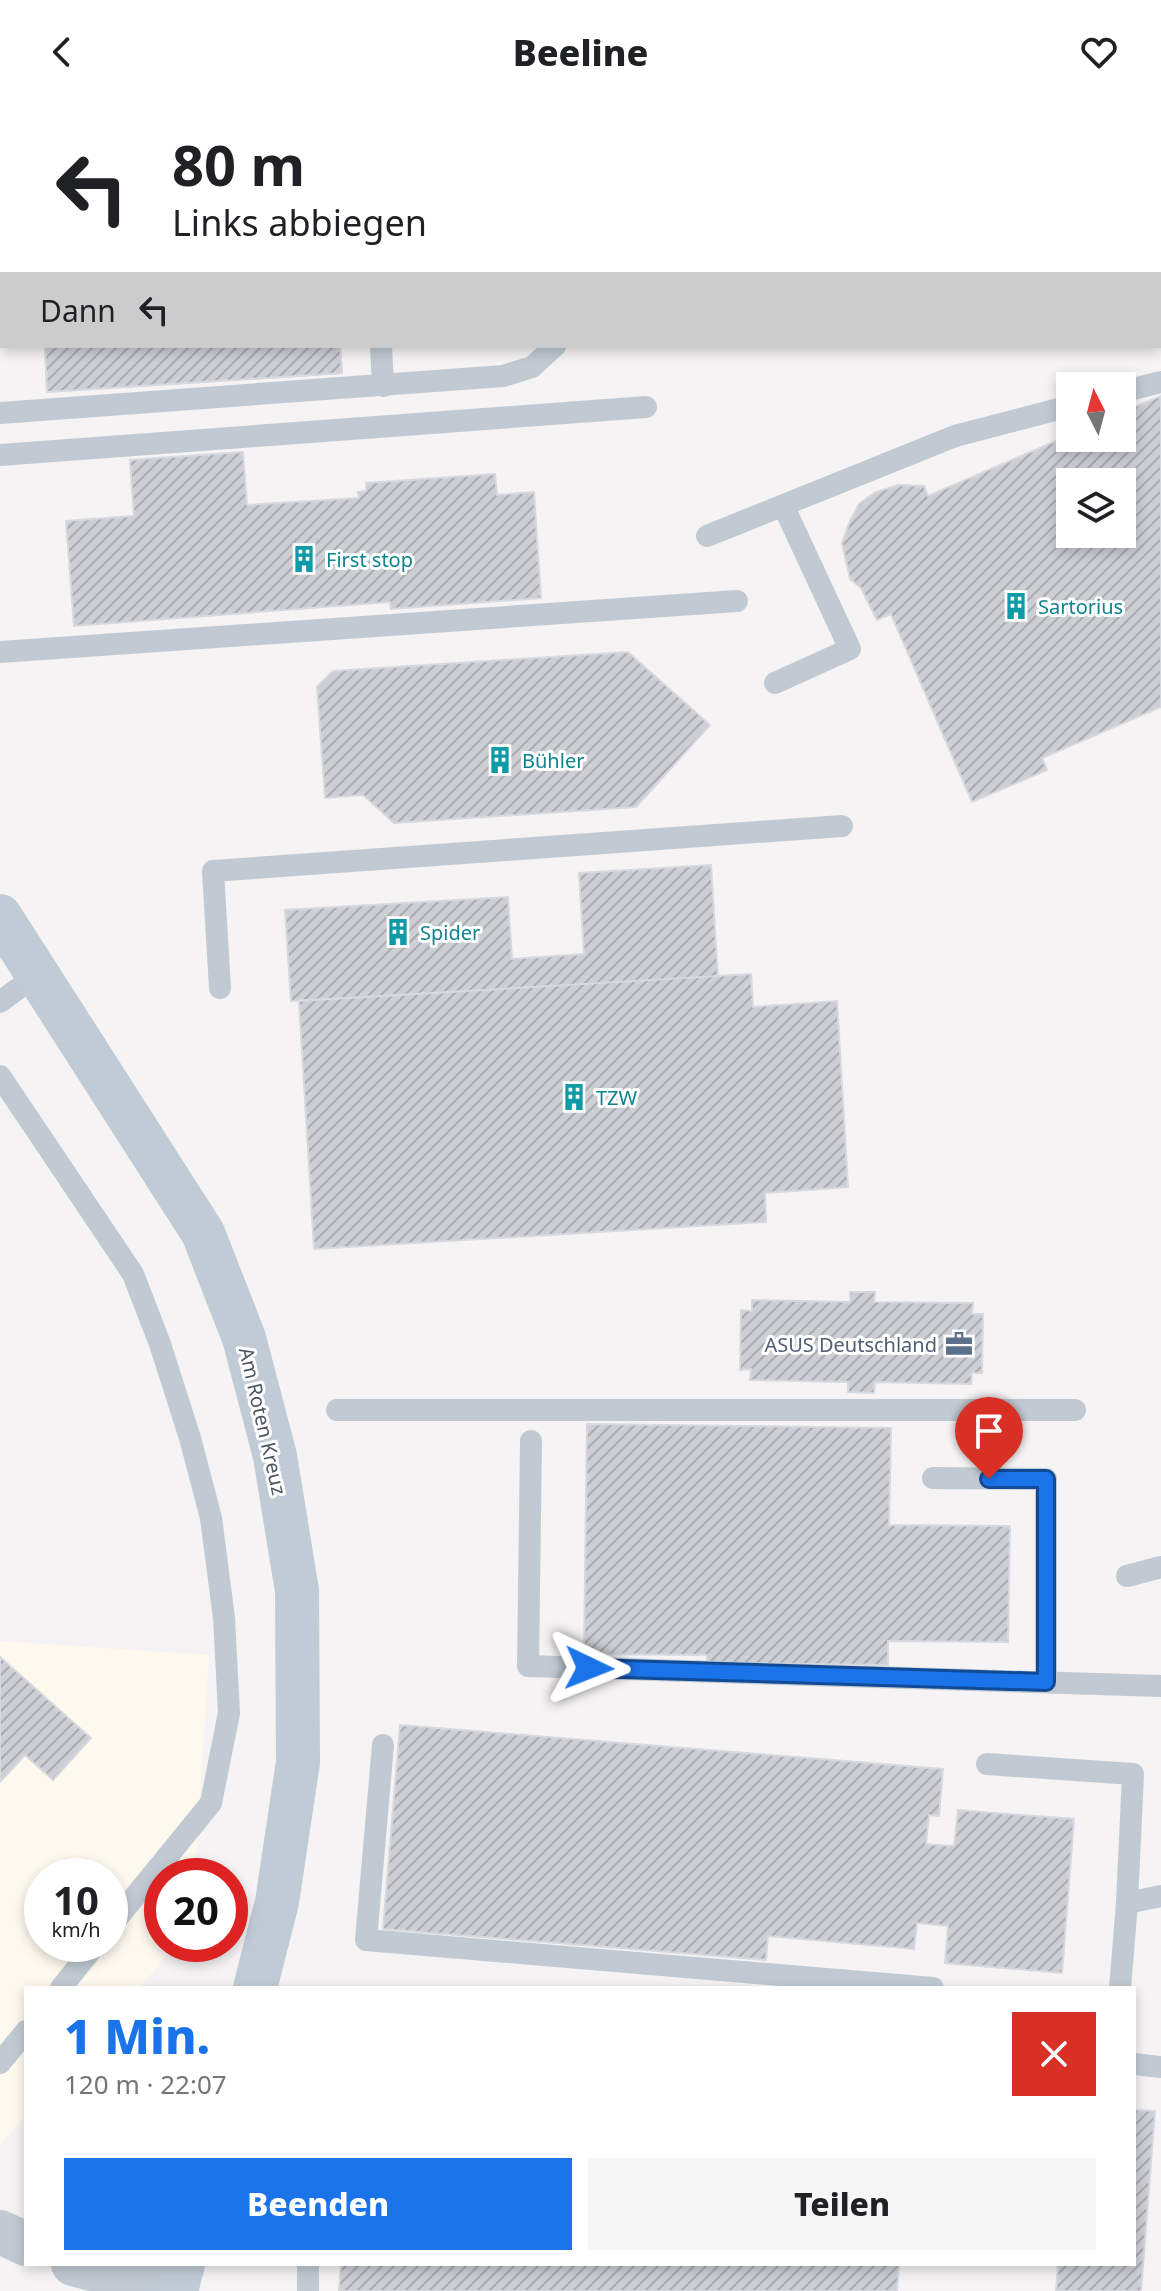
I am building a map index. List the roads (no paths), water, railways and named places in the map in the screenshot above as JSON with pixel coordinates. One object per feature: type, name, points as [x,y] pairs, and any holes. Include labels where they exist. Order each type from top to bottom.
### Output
[{"type":"street","name":"Am Roten Kreuz","points":[[0,916],[203,1233],[244,1338],[275,1456],[297,1591],[298,1762],[277,1902],[256,1986]]},
{"type":"street","points":[[0,2232],[24,2243]]},
{"type":"street","points":[[81,2266],[175,2291],[182,2266]]},
{"type":"lane","points":[[381,348],[383,386]]},
{"type":"lane","points":[[0,413],[503,376],[532,367],[553,348]]},
{"type":"lane","points":[[1136,388],[1161,382]]},
{"type":"lane","points":[[0,455],[646,407]]},
{"type":"lane","points":[[707,536],[955,436],[1056,410]]},
{"type":"lane","points":[[775,683],[850,649],[784,507]]},
{"type":"lane","points":[[0,652],[737,601]]},
{"type":"lane","points":[[220,988],[213,871],[842,826]]},
{"type":"lane","points":[[0,1002],[38,974]]},
{"type":"lane","points":[[0,1076],[133,1274],[160,1344],[211,1518],[222,1604],[229,1713],[211,1803],[128,1905]]},
{"type":"lane","points":[[337,1410],[1075,1410]]},
{"type":"lane","points":[[531,1441],[528,1666],[1161,1686]]},
{"type":"lane","points":[[933,1478],[1046,1479],[1046,1682]]},
{"type":"lane","points":[[1127,1576],[1161,1567]]},
{"type":"lane","points":[[383,1745],[366,1940],[909,1986]]},
{"type":"lane","points":[[987,1764],[1133,1774],[1120,1986]]},
{"type":"lane","points":[[1127,1903],[1161,1896]]},
{"type":"lane","points":[[63,1986],[82,1962]]},
{"type":"lane","points":[[0,2063],[24,2033]]},
{"type":"lane","points":[[1136,2064],[1161,2067]]},
{"type":"lane","points":[[308,2266],[308,2291]]},
{"type":"place","name":"First stop","points":[[304,559]]},
{"type":"place","name":"Sartorius","points":[[1016,606]]},
{"type":"place","name":"Bühler","points":[[500,760]]},
{"type":"place","name":"Spider","points":[[398,932]]},
{"type":"place","name":"TZW","points":[[574,1097]]},
{"type":"place","name":"ASUS Deutschland","points":[[959,1344]]}]
